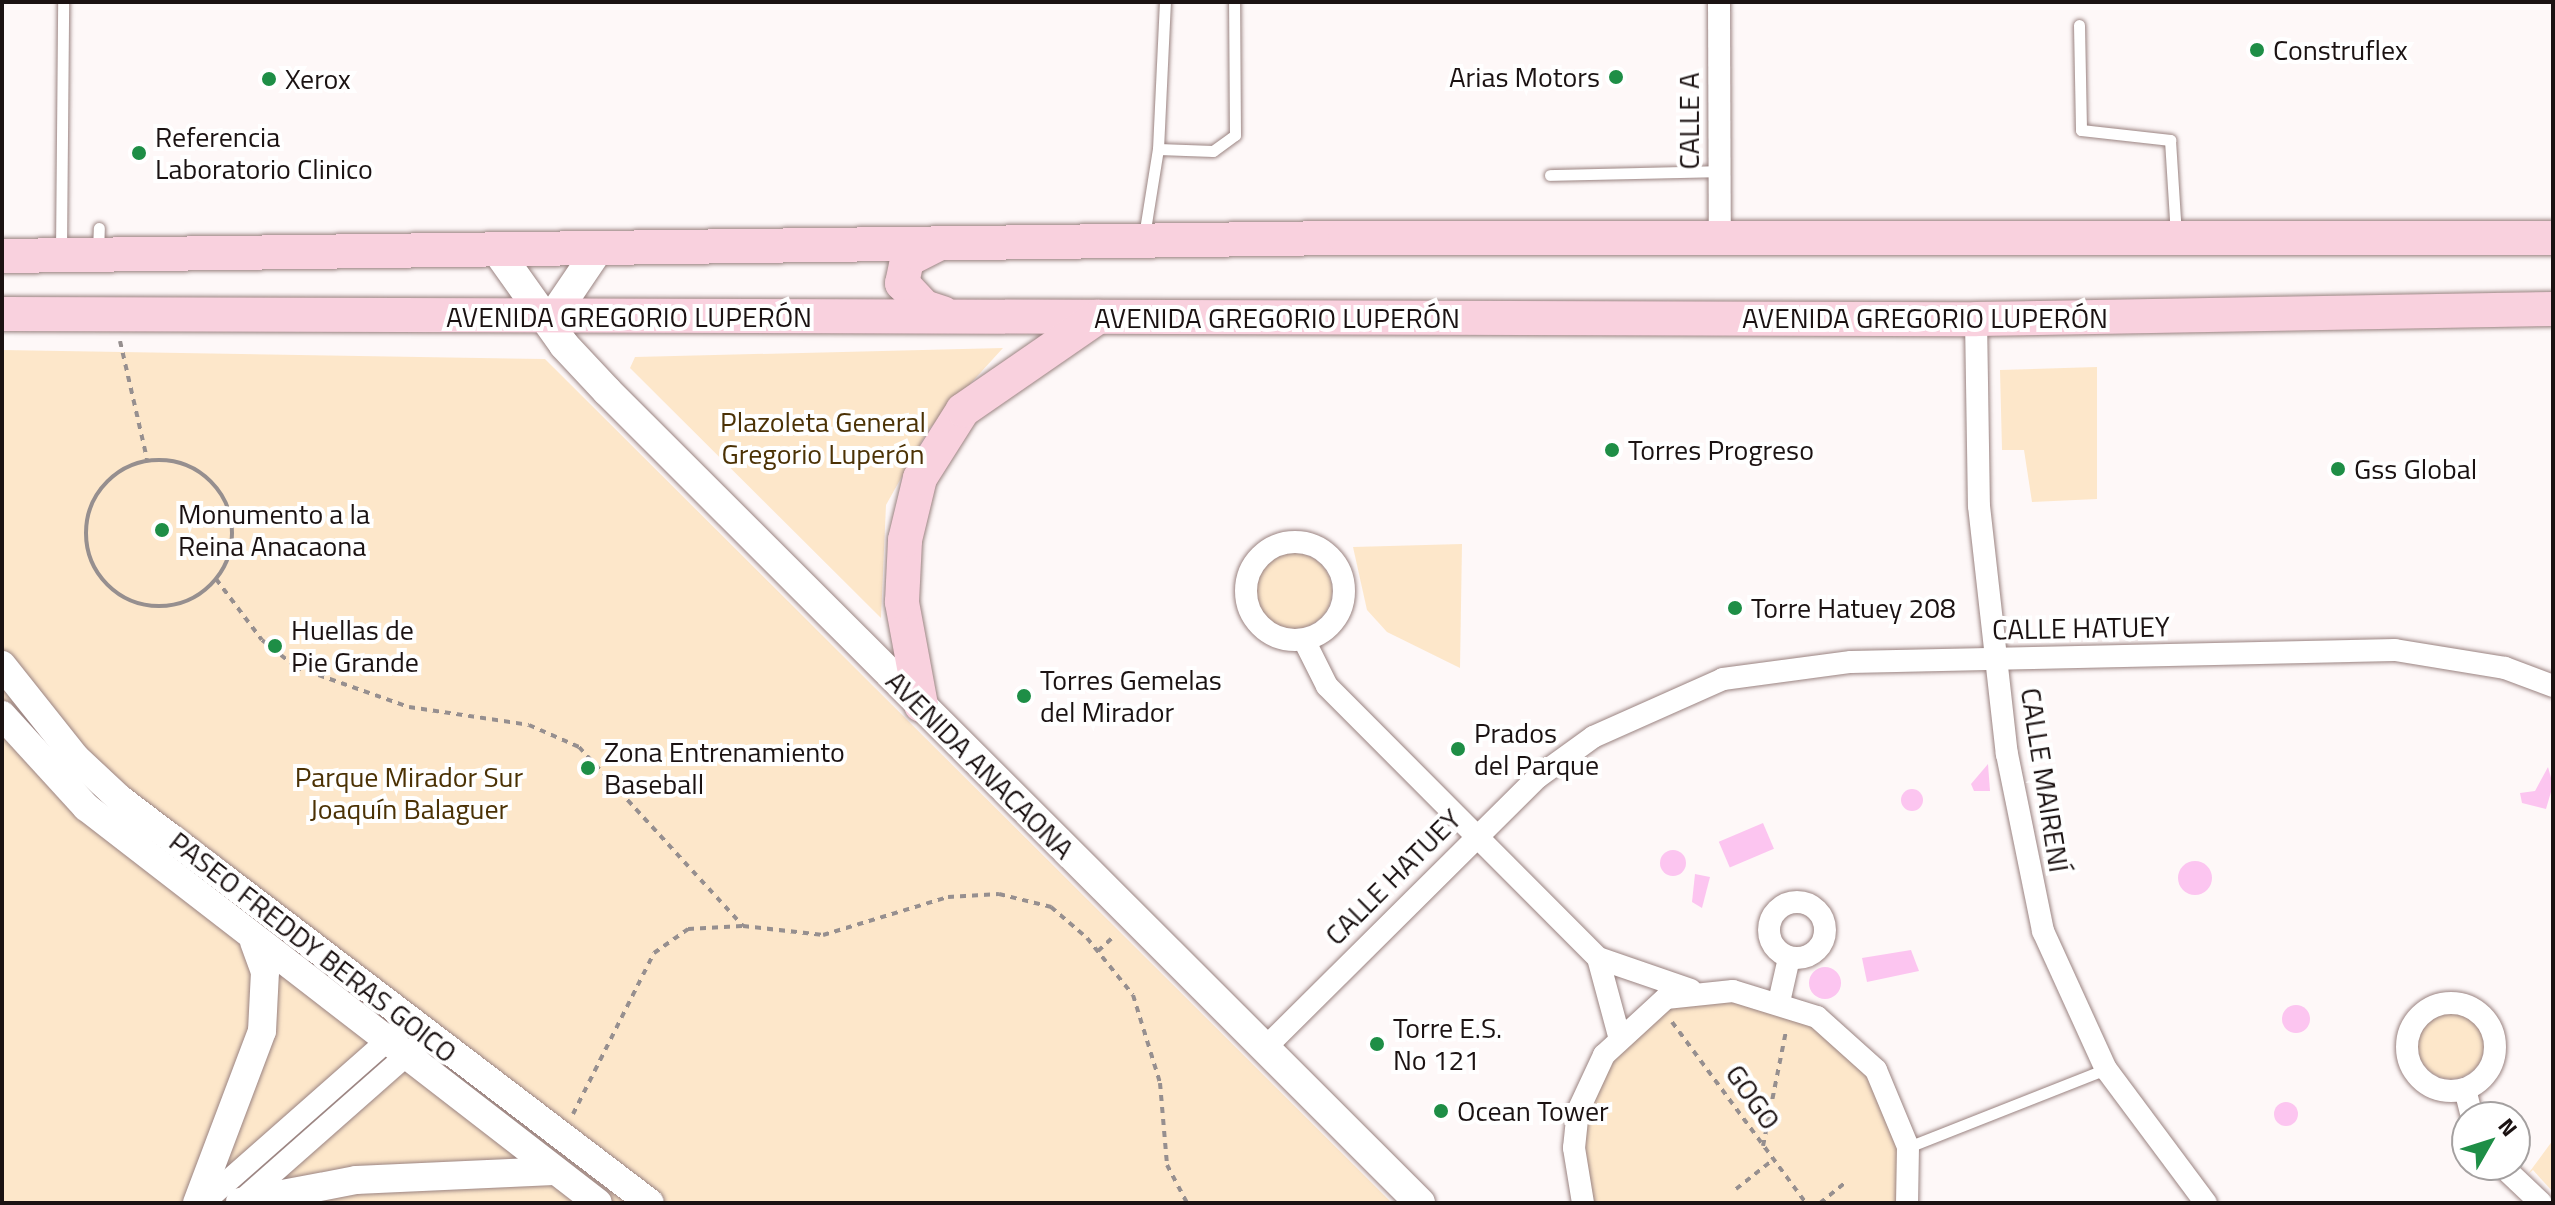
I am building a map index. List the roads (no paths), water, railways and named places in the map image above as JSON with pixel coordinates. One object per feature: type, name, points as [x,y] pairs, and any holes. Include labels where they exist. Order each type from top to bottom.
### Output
[{"type":"main road","points":[[2,256],[60,256],[99,242],[498,252],[1143,241],[2553,238]]},
{"type":"main road","points":[[941,243],[907,260],[902,283],[924,307],[950,314]]},
{"type":"main road","points":[[551,319],[597,251]]},
{"type":"main road","name":"AVENIDA ANACAONA","points":[[498,252],[586,368],[1420,1203]]},
{"type":"main road","name":"AVENIDA GREGORIO LUPERÓN","points":[[12,316],[551,319],[950,314],[1976,319],[2553,309]]},
{"type":"main road","points":[[921,705],[902,602],[905,540],[920,478],[963,410],[1098,317]]},
{"type":"street","name":"CALLE A","points":[[1719,2],[1720,239]]},
{"type":"street","name":"CALLE MAIRENÍ","points":[[1976,319],[1979,506],[2021,846],[2043,931],[2106,1069],[2206,1203]]},
{"type":"street","points":[[1279,545],[1325,553],[1342,579],[1340,611],[1304,640],[1272,635],[1250,611],[1247,579],[1279,545]]},
{"type":"street","points":[[1304,640],[1327,686],[1475,838],[1598,958],[1687,1000]]},
{"type":"street","name":"CALLE HATUEY","points":[[1264,1049],[1475,838],[1593,737],[1701,685],[1851,662],[2395,650],[2479,662],[2553,686]]},
{"type":"street","name":"PASEO FREDDY BERAS GOICO","points":[[2,665],[66,747],[120,799],[650,1203]]},
{"type":"street","name":"PASEO FREDDY BERAS GOICO","points":[[2,715],[86,807],[254,942],[598,1203]]},
{"type":"street","points":[[200,1203],[262,1031],[265,972],[254,942]]},
{"type":"street","points":[[1598,958],[1619,1036]]},
{"type":"street","points":[[1783,1011],[1789,958]]},
{"type":"street","points":[[1583,1203],[1574,1148],[1578,1111],[1619,1036],[1666,998],[1783,1011],[1847,1038],[1876,1070],[1908,1147],[1907,1203]]},
{"type":"street","points":[[2433,1006],[2475,1010],[2492,1032],[2493,1060],[2465,1089],[2435,1089],[2412,1070],[2407,1040],[2433,1006]]},
{"type":"street","points":[[200,1203],[418,1029]]},
{"type":"street","points":[[240,1203],[395,1048]]},
{"type":"street","points":[[2465,1089],[2468,1101]]},
{"type":"street","points":[[240,1203],[356,1180],[554,1171]]},
{"type":"street","points":[[2518,1181],[2541,1203]]},
{"type":"lane","points":[[60,256],[63,2]]},
{"type":"lane","points":[[1143,241],[1158,149],[1165,2]]},
{"type":"lane","points":[[1158,149],[1213,151],[1235,135],[1234,2]]},
{"type":"lane","points":[[2079,25],[2081,130],[2170,140],[2176,237]]},
{"type":"lane","points":[[1550,175],[1720,171]]},
{"type":"lane","points":[[1908,1147],[2106,1069]]},
{"type":"place","name":"Construflex","points":[[2257,50]]},
{"type":"place","name":"Arias Motors","points":[[1616,77]]},
{"type":"place","name":"Xerox","points":[[269,79]]},
{"type":"place","name":"Referencia Laboratorio Clinico","points":[[139,153]]},
{"type":"place","name":"Torres Progreso","points":[[1612,450]]},
{"type":"place","name":"Gss Global","points":[[2338,469]]},
{"type":"place","name":"Monumento a la Reina Anacaona","points":[[162,530]]},
{"type":"place","name":"Torre Hatuey 208","points":[[1735,608]]},
{"type":"place","name":"Huellas de Pie Grande","points":[[275,646]]},
{"type":"place","name":"Torres Gemelas del Mirador","points":[[1024,696]]},
{"type":"place","name":"Prados del Parque","points":[[1458,749]]},
{"type":"place","name":"Zona Entrenamiento Baseball","points":[[588,768]]},
{"type":"place","name":"Torre E.S. No 121","points":[[1377,1044]]},
{"type":"place","name":"Ocean Tower","points":[[1441,1111]]},
{"type":"park label","name":"Plazoleta General Gregorio Luperón","points":[[823,438]]},
{"type":"park label","name":"Parque Mirador Sur Joaquín Balaguer","points":[[409,793]]}]
